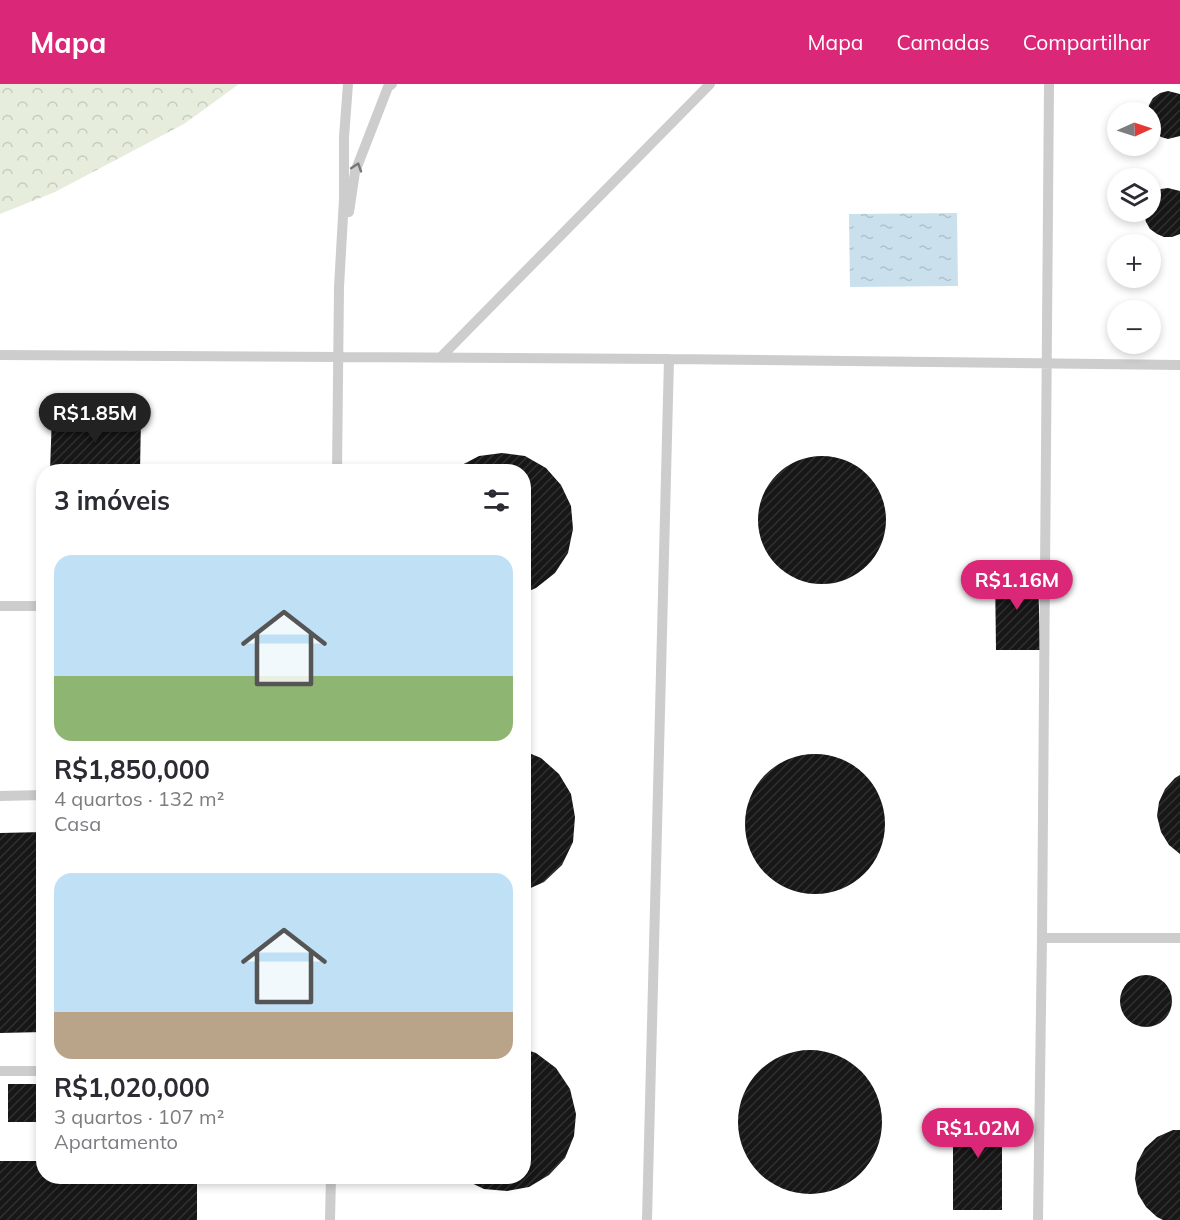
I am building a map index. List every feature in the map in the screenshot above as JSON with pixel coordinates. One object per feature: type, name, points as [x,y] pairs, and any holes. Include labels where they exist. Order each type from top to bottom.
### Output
[{"type":"lane","points":[[337,464],[339,287],[348,84]]},
{"type":"lane","points":[[339,287],[355,172],[388,87],[392,84]]},
{"type":"lane","points":[[440,358],[710,84]]},
{"type":"lane","points":[[1038,1220],[1049,84]]},
{"type":"lane","points":[[0,355],[1180,365]]},
{"type":"lane","points":[[647,1220],[669,359]]},
{"type":"lane","points":[[0,606],[36,606]]},
{"type":"lane","points":[[0,796],[36,795]]},
{"type":"lane","points":[[1042,938],[1180,938]]},
{"type":"lane","points":[[0,1071],[36,1071]]},
{"type":"lane","points":[[330,1220],[331,1184]]},
{"type":"green space","points":[[0,84],[239,84],[184,124],[55,192],[0,214]]},
{"type":"water","points":[[957,213],[958,286],[850,287],[849,214]]},
{"type":"building","points":[[1168,91],[1180,94],[1180,136],[1168,139],[1161,137],[1161,102],[1151,102],[1160,93]]},
{"type":"building","points":[[1161,189],[1180,191],[1180,234],[1172,237],[1157,234],[1146,222],[1161,222]]},
{"type":"building","points":[[52,415],[141,417],[140,464],[50,464]]},
{"type":"building","points":[[502,453],[525,456],[546,468],[561,485],[571,506],[573,529],[568,553],[555,573],[531,590],[531,464],[464,464],[479,456]]},
{"type":"building","points":[[822,456],[847,461],[867,475],[881,495],[886,520],[881,545],[867,565],[847,579],[822,584],[797,579],[777,565],[763,545],[758,520],[763,495],[777,475],[797,461]]},
{"type":"building","points":[[1038,571],[1040,650],[996,650],[995,572]]},
{"type":"building","points":[[531,754],[541,758],[559,774],[571,794],[575,817],[573,842],[562,865],[544,882],[531,888]]},
{"type":"building","points":[[815,754],[842,760],[854,766],[864,775],[873,785],[879,797],[885,824],[879,851],[873,863],[864,873],[854,882],[842,888],[815,894],[788,888],[776,882],[766,873],[757,863],[751,851],[745,824],[751,797],[757,785],[766,775],[776,766],[788,760]]},
{"type":"building","points":[[1180,775],[1180,854],[1169,845],[1161,832],[1157,816],[1159,802],[1165,789]]},
{"type":"building","points":[[36,832],[36,1032],[0,1033],[0,833]]},
{"type":"building","points":[[1141,975],[1151,975],[1160,979],[1168,987],[1172,1001],[1168,1015],[1160,1023],[1151,1027],[1141,1027],[1132,1023],[1124,1015],[1120,1006],[1120,996],[1124,987],[1132,979]]},
{"type":"building","points":[[810,1050],[837,1056],[861,1071],[876,1095],[882,1122],[876,1149],[861,1173],[837,1188],[810,1194],[783,1188],[759,1173],[744,1149],[738,1122],[744,1095],[759,1071],[783,1056]]},
{"type":"building","points":[[531,1051],[536,1053],[556,1068],[570,1089],[576,1114],[574,1136],[565,1158],[549,1175],[529,1187],[507,1191],[484,1189],[474,1184],[531,1184]]},
{"type":"building","points":[[8,1084],[36,1084],[36,1122],[8,1122]]},
{"type":"building","points":[[953,1108],[1002,1108],[1002,1210],[953,1210]]},
{"type":"building","points":[[1173,1130],[1180,1130],[1180,1220],[1163,1220],[1146,1207],[1138,1194],[1135,1179],[1137,1163],[1145,1148],[1157,1137]]},
{"type":"building","points":[[0,1161],[36,1161],[36,1184],[197,1184],[197,1220],[0,1220]]}]
